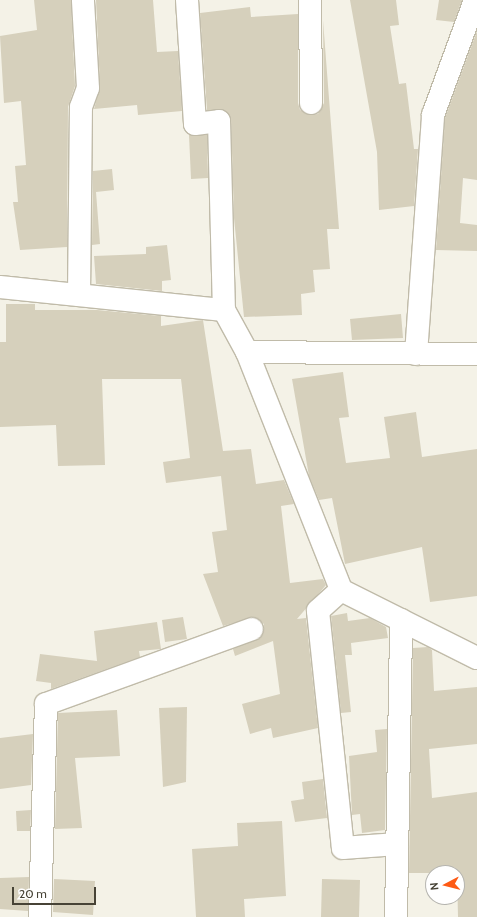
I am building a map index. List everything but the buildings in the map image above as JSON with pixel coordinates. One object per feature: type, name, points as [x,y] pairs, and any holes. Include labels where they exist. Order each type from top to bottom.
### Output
[{"type":"street","points":[[78,295],[81,107],[88,88],[83,0]]},
{"type":"street","points":[[188,0],[194,124],[219,121],[224,310],[247,352],[341,590],[477,658]]},
{"type":"street","points":[[310,0],[311,103]]},
{"type":"street","points":[[416,354],[433,115],[475,0]]},
{"type":"street","points":[[0,286],[224,310]]},
{"type":"street","points":[[247,352],[477,354]]},
{"type":"street","points":[[341,590],[318,610],[343,848],[397,844]]},
{"type":"street","points":[[396,917],[401,620]]},
{"type":"street","points":[[40,917],[46,704],[252,629]]}]
